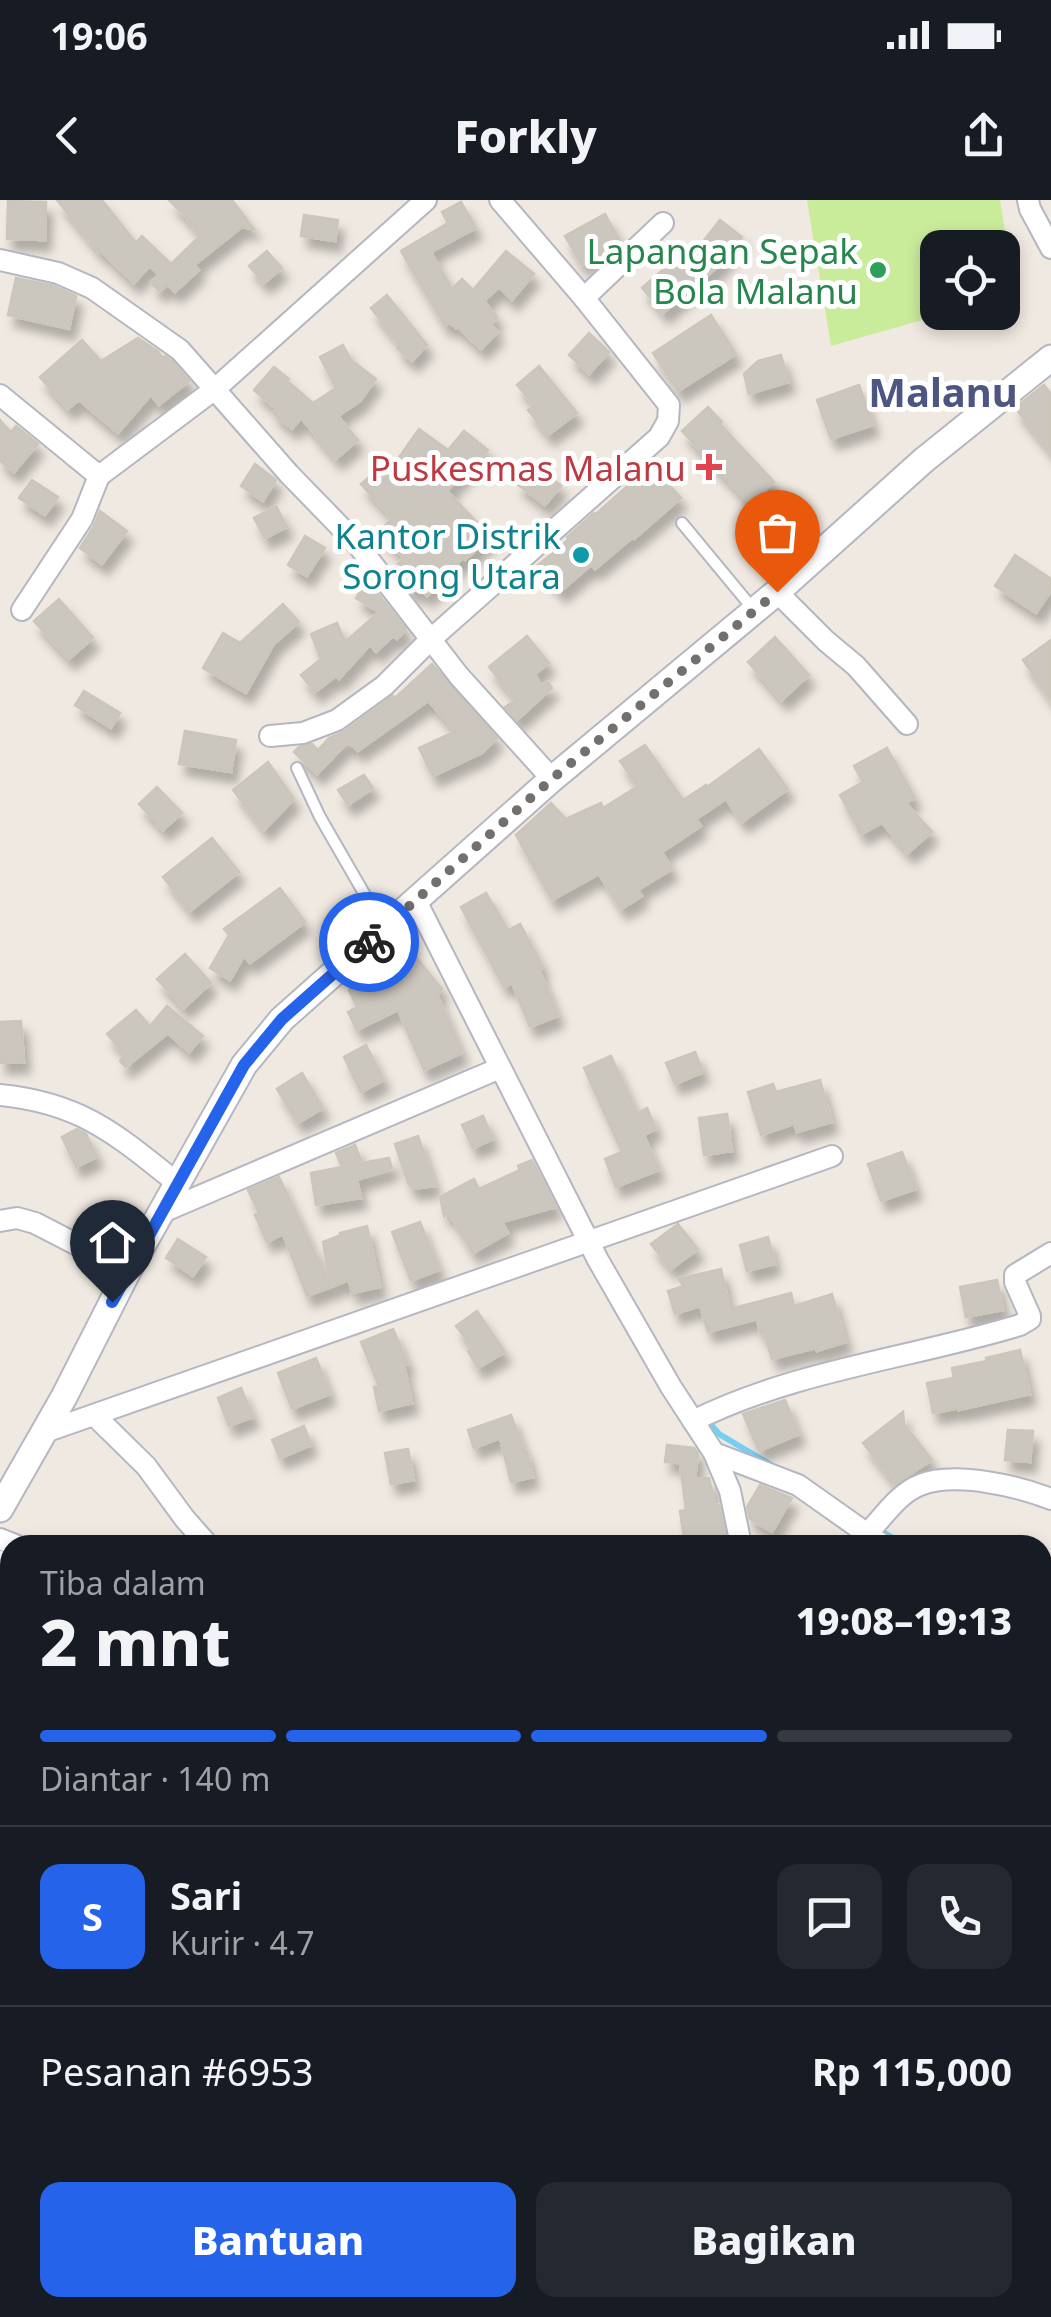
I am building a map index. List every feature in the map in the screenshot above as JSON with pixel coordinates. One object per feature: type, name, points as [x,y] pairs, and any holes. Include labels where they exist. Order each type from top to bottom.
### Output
[{"type":"street","points":[[22,610],[82,518],[100,476],[215,389],[426,200]]},
{"type":"street","points":[[270,736],[302,734],[337,720],[384,686],[430,640],[659,437],[668,421],[670,404],[500,200]]},
{"type":"street","points":[[1028,200],[1051,248]]},
{"type":"street","points":[[584,298],[663,222]]},
{"type":"street","points":[[0,260],[58,273],[92,288],[180,350],[289,474],[357,544],[430,640],[552,779]]},
{"type":"street","points":[[0,1509],[244,1065],[282,1019],[552,779],[777,592],[924,460],[1051,358]]},
{"type":"street","points":[[0,395],[100,476]]},
{"type":"street","points":[[777,592],[856,666],[907,724]]},
{"type":"street","points":[[416,901],[642,1339],[704,1416],[730,1491],[739,1535]]},
{"type":"street","points":[[160,1213],[500,1068]]},
{"type":"street","points":[[0,1095],[68,1108],[116,1134],[177,1183]]},
{"type":"street","points":[[42,1433],[832,1156]]},
{"type":"street","points":[[0,1221],[18,1218],[35,1223],[128,1271]]},
{"type":"street","points":[[704,1416],[888,1357],[1020,1325],[1030,1316],[1016,1276],[1051,1253]]},
{"type":"street","points":[[94,1415],[146,1466],[199,1535]]},
{"type":"street","points":[[714,1453],[798,1485],[877,1533],[894,1505],[919,1485],[967,1480],[1051,1499]]},
{"type":"lane","points":[[682,524],[755,610]]},
{"type":"lane","points":[[297,768],[320,818],[384,929]]},
{"type":"green space","name":"Lapangan Sepak Bola Malanu","points":[[807,200],[1000,200],[1005,230],[920,230],[920,321],[831,346]]},
{"type":"building","points":[[57,200],[102,200],[136,243],[142,236],[171,264],[200,236],[169,200],[232,200],[254,229],[242,227],[194,265],[199,270],[175,292],[168,285],[159,291],[151,282],[159,275],[150,266],[134,283],[99,252]]},
{"type":"building","points":[[8,201],[46,202],[45,240],[7,239]]},
{"type":"building","points":[[461,202],[476,228],[431,252],[452,289],[462,279],[473,290],[506,251],[534,274],[512,300],[499,287],[484,301],[497,317],[491,325],[498,332],[481,349],[457,326],[449,322],[445,326],[401,251],[448,223],[442,212]]},
{"type":"building","points":[[605,214],[621,243],[582,265],[565,236]]},
{"type":"building","points":[[304,215],[338,220],[335,241],[301,236]]},
{"type":"building","points":[[720,220],[742,237],[720,265],[663,313],[642,288],[689,247],[694,253]]},
{"type":"building","points":[[267,251],[282,268],[264,283],[249,266]]},
{"type":"building","points":[[16,278],[54,286],[76,296],[69,329],[8,315]]},
{"type":"building","points":[[387,295],[427,345],[412,361],[397,348],[400,345],[371,308]]},
{"type":"building","points":[[711,315],[736,354],[678,391],[653,353]]},
{"type":"building","points":[[589,333],[609,352],[589,374],[569,355]]},
{"type":"building","points":[[138,338],[162,358],[171,360],[189,381],[159,405],[151,395],[118,433],[79,400],[68,409],[40,377],[82,340],[101,361]]},
{"type":"building","points":[[343,345],[351,360],[376,379],[360,401],[338,416],[358,440],[336,459],[301,418],[292,429],[254,390],[274,367],[313,403],[336,388],[320,357]]},
{"type":"building","points":[[781,355],[789,382],[749,394],[744,374],[758,361]]},
{"type":"building","points":[[539,366],[577,413],[548,435],[528,410],[534,405],[517,385]]},
{"type":"building","points":[[859,385],[873,425],[831,439],[817,400]]},
{"type":"building","points":[[1044,385],[1051,394],[1051,452],[1015,408]]},
{"type":"building","points":[[708,407],[774,482],[750,504],[682,431]]},
{"type":"building","points":[[0,420],[11,432],[16,426],[38,444],[14,472],[0,461]]},
{"type":"building","points":[[419,429],[448,450],[464,431],[488,450],[447,491],[491,537],[463,558],[427,596],[418,588],[412,593],[393,569],[404,558],[378,533],[392,518],[361,484],[391,458],[395,463]]},
{"type":"building","points":[[533,462],[561,486],[545,505],[517,484]]},
{"type":"building","points":[[255,464],[276,480],[263,501],[241,486]]},
{"type":"building","points":[[651,465],[681,498],[634,539],[595,569],[591,565],[560,592],[537,566]]},
{"type":"building","points":[[32,480],[58,497],[45,515],[19,498]]},
{"type":"building","points":[[276,506],[287,527],[265,538],[254,518]]},
{"type":"building","points":[[100,511],[127,531],[102,564],[80,548]]},
{"type":"building","points":[[305,536],[325,548],[307,576],[288,565]]},
{"type":"building","points":[[1015,555],[1051,579],[1051,591],[1036,613],[995,586]]},
{"type":"building","points":[[367,580],[406,629],[376,652],[370,645],[339,679],[336,676],[315,692],[301,675],[321,659],[311,634],[337,623],[345,642],[379,612],[356,598]]},
{"type":"building","points":[[59,599],[93,638],[69,659],[34,621]]},
{"type":"building","points":[[283,604],[299,622],[274,644],[246,693],[203,668],[223,633],[240,643]]},
{"type":"building","points":[[527,636],[549,663],[535,674],[541,685],[548,682],[552,688],[517,720],[505,707],[516,700],[489,667]]},
{"type":"building","points":[[775,637],[809,675],[782,700],[748,662]]},
{"type":"building","points":[[1051,640],[1051,700],[1023,660]]},
{"type":"building","points":[[432,664],[497,738],[482,753],[433,776],[419,748],[456,731],[428,701],[358,751],[348,742],[317,774],[294,752],[312,744],[318,750],[329,738],[395,698]]},
{"type":"building","points":[[84,691],[120,713],[111,728],[75,705]]},
{"type":"building","points":[[185,731],[236,740],[231,772],[179,764]]},
{"type":"building","points":[[645,745],[683,800],[759,749],[788,789],[742,822],[726,799],[696,819],[701,826],[662,852],[672,869],[638,890],[642,896],[621,909],[599,874],[552,900],[516,835],[551,803],[566,819],[601,803],[603,808],[638,786],[620,761]]},
{"type":"building","points":[[887,748],[915,798],[906,803],[932,832],[908,853],[882,823],[861,834],[840,795],[863,782],[854,766]]},
{"type":"building","points":[[268,762],[294,799],[264,830],[233,790]]},
{"type":"building","points":[[364,775],[373,788],[348,805],[338,790]]},
{"type":"building","points":[[157,787],[182,813],[163,830],[139,804]]},
{"type":"building","points":[[212,838],[239,872],[190,911],[163,877]]},
{"type":"building","points":[[280,888],[305,922],[250,963],[244,956],[230,980],[210,968],[229,935],[224,929]]},
{"type":"building","points":[[486,893],[508,930],[520,924],[543,967],[539,969],[558,1016],[530,1027],[512,983],[504,987],[461,907]]},
{"type":"building","points":[[405,944],[442,989],[437,994],[462,1053],[424,1070],[398,1010],[357,1030],[348,1012],[357,1007],[349,990]]},
{"type":"building","points":[[185,954],[211,983],[184,1008],[157,979]]},
{"type":"building","points":[[167,1006],[203,1036],[189,1052],[168,1033],[126,1067],[120,1061],[125,1055],[107,1034],[136,1010],[150,1026]]},
{"type":"building","points":[[21,1021],[24,1062],[0,1063],[0,1022]]},
{"type":"building","points":[[366,1045],[384,1080],[361,1092],[344,1057]]},
{"type":"building","points":[[695,1052],[703,1072],[675,1084],[666,1063]]},
{"type":"building","points":[[611,1056],[637,1113],[647,1108],[656,1129],[644,1135],[659,1170],[616,1187],[605,1159],[622,1152],[584,1068]]},
{"type":"building","points":[[302,1073],[323,1108],[298,1123],[277,1089]]},
{"type":"building","points":[[820,1080],[832,1122],[797,1132],[794,1124],[761,1135],[748,1092],[773,1084],[776,1092]]},
{"type":"building","points":[[727,1114],[732,1151],[704,1155],[699,1118]]},
{"type":"building","points":[[483,1116],[493,1139],[473,1148],[462,1125]]},
{"type":"building","points":[[77,1129],[86,1134],[97,1157],[76,1167],[62,1137]]},
{"type":"building","points":[[418,1136],[435,1186],[413,1189],[395,1144]]},
{"type":"building","points":[[355,1145],[362,1163],[389,1158],[392,1169],[357,1180],[361,1198],[316,1205],[311,1173],[342,1167],[336,1153]]},
{"type":"building","points":[[902,1152],[916,1189],[881,1201],[868,1164]]},
{"type":"building","points":[[532,1160],[556,1207],[502,1222],[508,1233],[473,1253],[449,1213],[444,1216],[440,1197],[474,1179],[479,1189],[520,1170],[518,1166]]},
{"type":"building","points":[[279,1177],[331,1287],[307,1296],[283,1234],[267,1242],[248,1190]]},
{"type":"building","points":[[420,1222],[439,1270],[411,1281],[392,1232]]},
{"type":"building","points":[[678,1224],[698,1249],[671,1269],[651,1244]]},
{"type":"building","points":[[367,1226],[380,1287],[352,1293],[349,1280],[331,1287],[323,1242]]},
{"type":"building","points":[[768,1237],[775,1264],[747,1271],[740,1245]]},
{"type":"building","points":[[178,1239],[206,1257],[193,1276],[166,1258]]},
{"type":"building","points":[[721,1269],[730,1309],[791,1293],[794,1306],[832,1294],[846,1342],[772,1359],[757,1319],[708,1332],[700,1306],[675,1314],[668,1291],[684,1286],[678,1279]]},
{"type":"building","points":[[997,1280],[1003,1310],[966,1317],[960,1287]]},
{"type":"building","points":[[477,1311],[505,1352],[478,1368],[468,1351],[473,1348],[456,1326]]},
{"type":"building","points":[[393,1329],[408,1364],[404,1365],[412,1403],[379,1411],[374,1387],[379,1386],[361,1342]]},
{"type":"building","points":[[1020,1350],[1030,1394],[933,1413],[927,1383],[954,1378],[952,1368]]},
{"type":"building","points":[[316,1358],[330,1394],[292,1409],[278,1373]]},
{"type":"building","points":[[241,1388],[253,1417],[229,1426],[218,1398]]},
{"type":"building","points":[[785,1400],[799,1434],[759,1451],[743,1414]]},
{"type":"building","points":[[903,1412],[904,1424],[932,1460],[895,1484],[863,1443]]},
{"type":"building","points":[[511,1415],[533,1477],[511,1482],[500,1438],[474,1448],[468,1430]]},
{"type":"building","points":[[304,1426],[311,1445],[280,1458],[272,1440]]},
{"type":"building","points":[[1008,1430],[1033,1431],[1030,1462],[1005,1460]]},
{"type":"building","points":[[667,1445],[694,1448],[698,1453],[695,1479],[709,1478],[725,1535],[684,1535],[680,1511],[686,1510],[680,1463],[665,1462]]},
{"type":"building","points":[[408,1449],[414,1480],[391,1484],[385,1453]]},
{"type":"building","points":[[760,1485],[792,1498],[772,1532],[750,1519],[747,1507]]},
{"type":"waterway","points":[[706,1419],[719,1434],[773,1466]]},
{"type":"waterway","points":[[878,1529],[888,1535]]},
{"type":"way so far","points":[[369,942],[552,779],[777,592]]},
{"type":"place","name":"Lapangan Sepak Bola Malanu","points":[[878,270]]},
{"type":"place","name":"Puskesmas Malanu","points":[[709,467]]},
{"type":"place","name":"Kantor Distrik Sorong Utara","points":[[581,555]]},
{"type":"district","name":"Malanu","points":[[943,391]]},
{"type":"route","points":[[112,1302],[244,1065],[282,1019],[369,942]]}]
